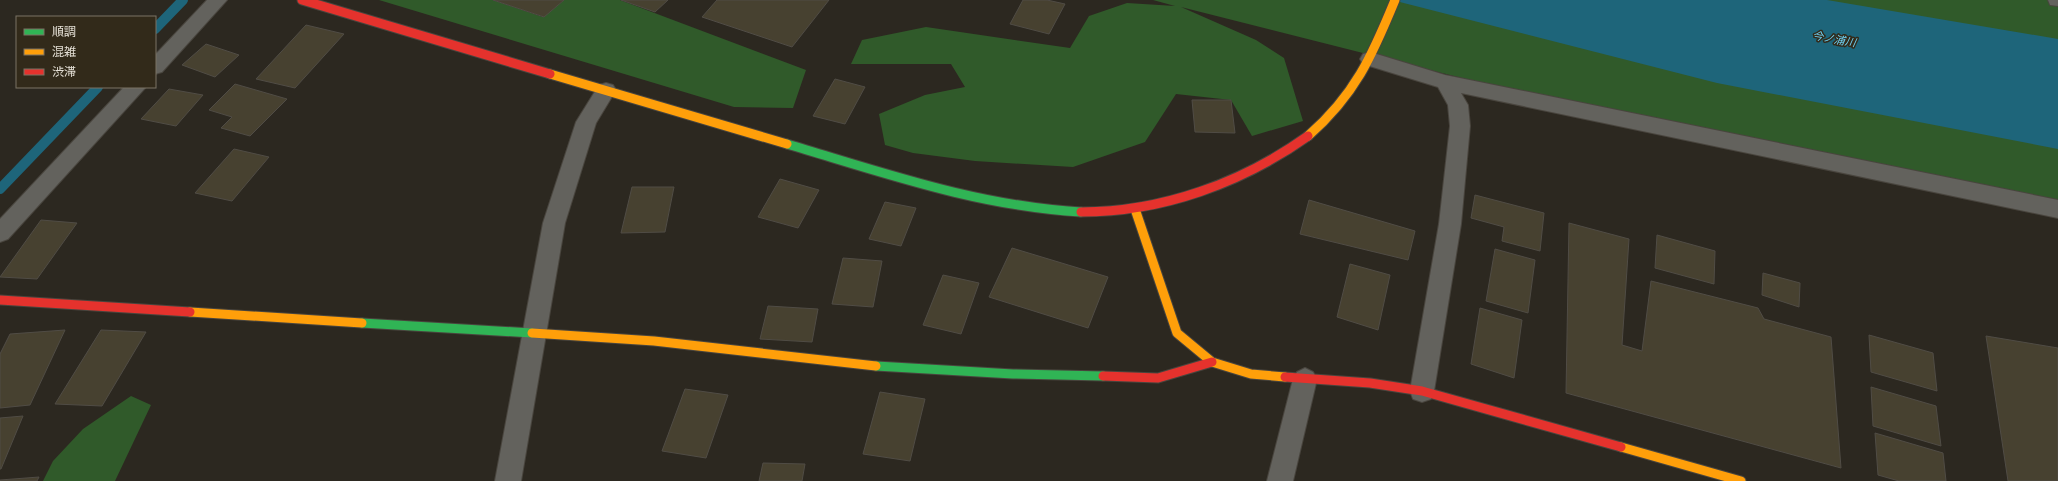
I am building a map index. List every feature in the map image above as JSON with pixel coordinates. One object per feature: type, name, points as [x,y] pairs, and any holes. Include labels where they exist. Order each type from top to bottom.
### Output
[{"type":"street","points":[[156,66],[218,0]]},
{"type":"street","points":[[302,0],[957,194],[1035,208],[1079,212],[1135,209],[1179,198],[1229,179],[1279,156],[1324,124],[1351,92],[1370,58],[1395,0]]},
{"type":"street","points":[[1370,58],[1445,82],[2058,209]]},
{"type":"street","points":[[1422,391],[1450,224],[1460,126],[1458,105],[1445,82]]},
{"type":"street","points":[[0,233],[135,88]]},
{"type":"street","points":[[508,481],[554,223],[586,122],[606,90]]},
{"type":"street","points":[[1135,209],[1177,333],[1212,362],[1251,374],[1370,383],[1422,391],[1741,481]]},
{"type":"street","points":[[0,300],[654,341],[878,366],[1013,374],[1158,378],[1212,362]]},
{"type":"street","points":[[1280,481],[1305,379]]},
{"type":"green space","points":[[379,0],[493,0],[543,17],[564,0],[620,0],[806,70],[793,108],[734,107]]},
{"type":"green space","points":[[1153,0],[2058,0],[2058,211],[1616,117],[1181,7],[1256,40],[1284,58],[1303,121],[1252,136],[1231,100],[1176,94],[1145,142],[1073,167],[975,161],[913,153],[885,145],[879,114],[925,95],[965,87],[951,64],[851,64],[862,40],[926,27],[1070,48],[1089,16],[1127,3],[1175,6]]},
{"type":"green space","points":[[131,396],[151,405],[115,481],[43,481],[53,461],[83,429]]},
{"type":"water","name":"今ノ浦川","points":[[1392,0],[1827,0],[2058,39],[2058,149],[1717,83]]},
{"type":"building","points":[[493,0],[564,0],[544,17]]},
{"type":"building","points":[[621,0],[668,0],[655,12]]},
{"type":"building","points":[[717,0],[829,0],[792,47],[702,17]]},
{"type":"building","points":[[1023,0],[1047,0],[1065,4],[1049,34],[1010,24]]},
{"type":"building","points":[[306,25],[344,34],[295,88],[256,79]]},
{"type":"building","points":[[206,44],[239,55],[215,77],[182,65]]},
{"type":"building","points":[[835,79],[865,87],[845,124],[813,116]]},
{"type":"building","points":[[235,84],[287,99],[250,136],[221,128],[232,117],[209,110]]},
{"type":"building","points":[[169,89],[203,95],[176,126],[141,119]]},
{"type":"building","points":[[1192,100],[1231,100],[1235,133],[1195,132]]},
{"type":"building","points":[[234,149],[269,157],[232,201],[195,193]]},
{"type":"building","points":[[780,179],[819,190],[798,228],[758,217]]},
{"type":"building","points":[[632,187],[674,187],[665,232],[621,233]]},
{"type":"building","points":[[1475,195],[1544,213],[1540,251],[1502,241],[1504,227],[1471,218]]},
{"type":"building","points":[[1309,200],[1415,231],[1408,260],[1300,234]]},
{"type":"building","points":[[885,202],[916,208],[901,246],[869,239]]},
{"type":"building","points":[[41,220],[77,223],[37,279],[0,277]]},
{"type":"building","points":[[1569,223],[1629,239],[1622,345],[1642,351],[1651,281],[1758,308],[1764,319],[1831,337],[1841,468],[1566,393]]},
{"type":"building","points":[[1657,235],[1715,251],[1714,284],[1655,268]]},
{"type":"building","points":[[1012,248],[1108,277],[1088,328],[989,297]]},
{"type":"building","points":[[1495,249],[1535,260],[1528,313],[1486,301]]},
{"type":"building","points":[[843,258],[882,261],[873,307],[832,304]]},
{"type":"building","points":[[1350,264],[1390,275],[1378,330],[1337,317]]},
{"type":"building","points":[[1763,273],[1800,283],[1799,307],[1762,295]]},
{"type":"building","points":[[943,275],[979,283],[961,334],[923,325]]},
{"type":"building","points":[[768,306],[818,309],[812,342],[760,339]]},
{"type":"building","points":[[1480,308],[1522,320],[1514,378],[1471,364]]},
{"type":"building","points":[[65,330],[30,405],[0,408],[0,354],[10,334]]},
{"type":"building","points":[[101,330],[146,332],[102,406],[55,404]]},
{"type":"building","points":[[1869,335],[1933,353],[1937,391],[1871,372]]},
{"type":"building","points":[[1986,336],[2058,348],[2058,481],[2008,481]]},
{"type":"building","points":[[1871,387],[1936,406],[1941,446],[1873,426]]},
{"type":"building","points":[[685,389],[728,395],[706,458],[662,451]]},
{"type":"building","points":[[880,392],[925,399],[910,461],[863,454]]},
{"type":"building","points":[[23,416],[1,469],[0,469],[0,418]]},
{"type":"building","points":[[1875,433],[1943,453],[1946,481],[1899,481],[1878,475]]},
{"type":"building","points":[[763,463],[805,464],[802,481],[759,481]]},
{"type":"building","points":[[39,477],[37,481],[0,481],[0,480]]},
{"type":"waterway","points":[[156,28],[183,0]]},
{"type":"waterway","points":[[0,189],[97,88]]},
{"type":"traffic: fast","points":[[787,144],[932,188],[970,197],[1007,205],[1044,210],[1081,212]]},
{"type":"traffic: fast","points":[[362,323],[532,333]]},
{"type":"traffic: fast","points":[[876,366],[1013,374],[1103,376]]},
{"type":"traffic: slow","points":[[1308,136],[1325,121],[1351,91],[1379,39],[1395,0]]},
{"type":"traffic: slow","points":[[550,74],[787,144]]},
{"type":"traffic: slow","points":[[1135,209],[1177,333],[1212,362],[1251,374],[1285,377]]},
{"type":"traffic: slow","points":[[190,312],[362,323]]},
{"type":"traffic: slow","points":[[532,333],[654,341],[876,366]]},
{"type":"traffic: slow","points":[[1621,447],[1741,481]]},
{"type":"traffic: jam","points":[[302,0],[550,74]]},
{"type":"traffic: jam","points":[[1081,212],[1135,209],[1156,205],[1202,191],[1226,182],[1271,160],[1308,136]]},
{"type":"traffic: jam","points":[[0,300],[190,312]]},
{"type":"traffic: jam","points":[[1103,376],[1158,378],[1212,362]]},
{"type":"traffic: jam","points":[[1285,377],[1370,383],[1422,391],[1621,447]]}]
